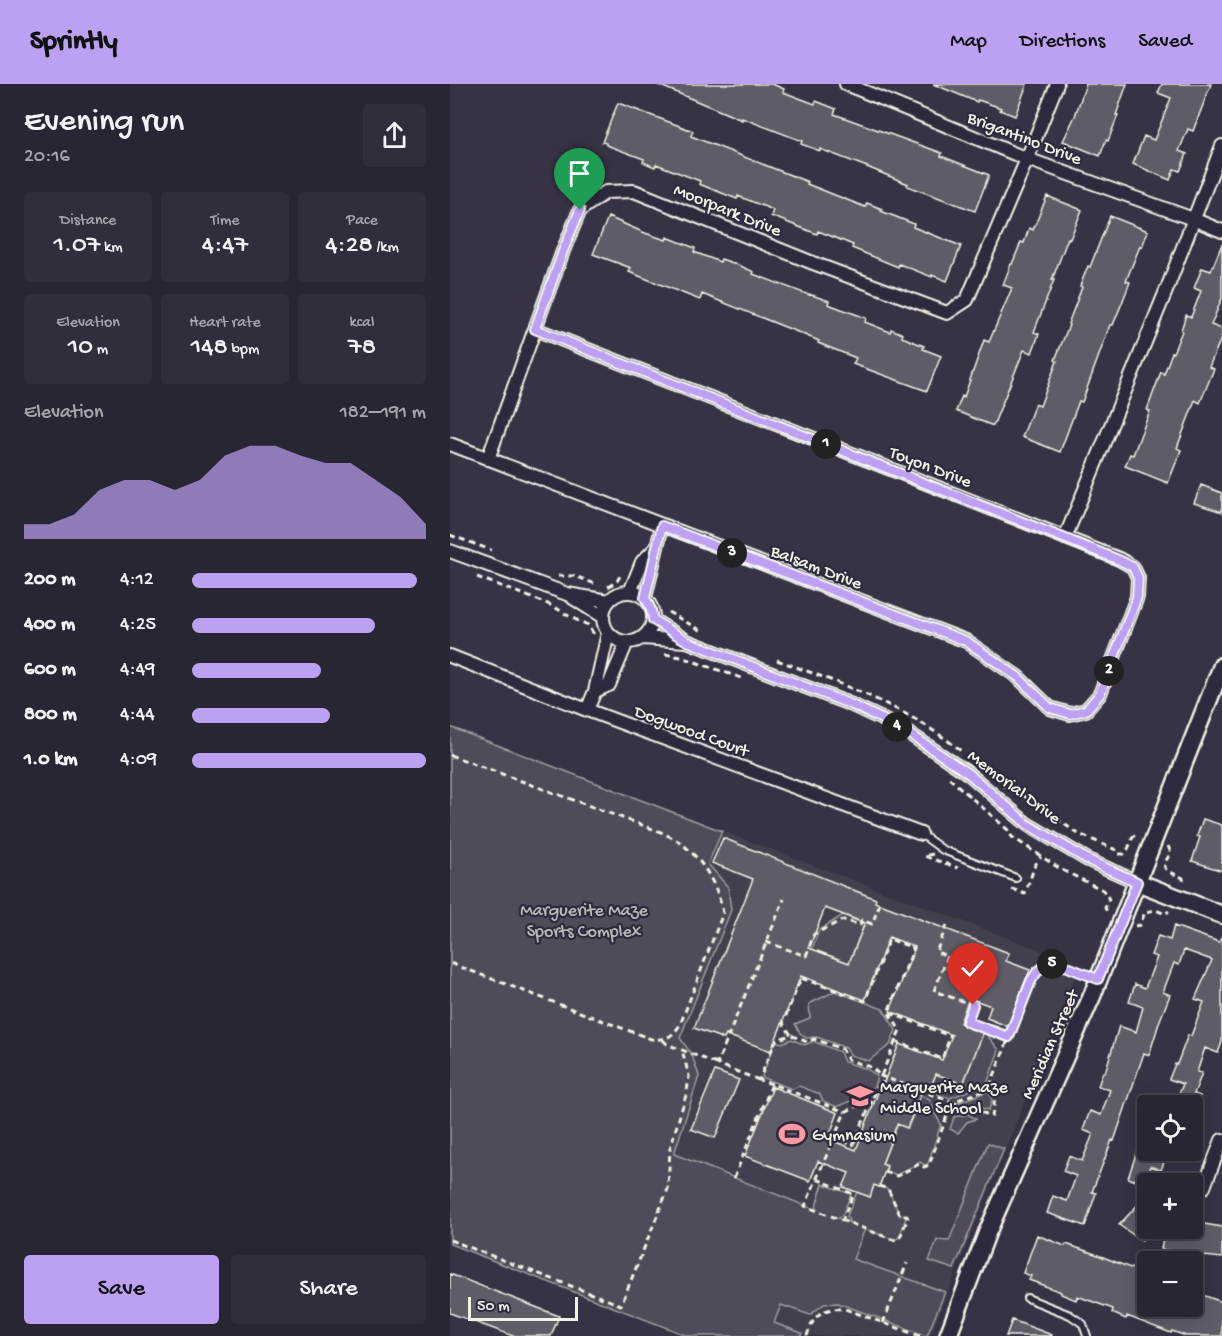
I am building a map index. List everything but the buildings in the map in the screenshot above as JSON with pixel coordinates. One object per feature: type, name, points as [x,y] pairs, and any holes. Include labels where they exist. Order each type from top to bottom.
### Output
[{"type":"street","name":"Brigantino Drive","points":[[846,84],[1027,159],[1222,231]]},
{"type":"street","points":[[1027,159],[1057,84]]},
{"type":"street","points":[[1065,538],[1168,286],[1222,146]]},
{"type":"street","name":"Moorpark Drive","points":[[488,459],[580,210],[606,192],[634,191],[947,314],[967,300],[1027,159]]},
{"type":"street","name":"Toyon Drive","points":[[535,329],[1133,567],[1138,578],[1137,597],[1100,694],[1086,710],[1070,714],[1050,708]]},
{"type":"street","name":"Balsam Drive","points":[[450,444],[966,641],[1018,677],[1050,708]]},
{"type":"street","points":[[645,598],[662,526]]},
{"type":"street","points":[[630,592],[642,562],[657,546]]},
{"type":"street","points":[[450,551],[567,594],[609,601]]},
{"type":"street","points":[[643,638],[653,620],[650,604],[645,598],[630,592],[615,596],[604,608],[603,617],[608,633],[615,639],[627,642],[643,638],[687,641]]},
{"type":"street","points":[[567,594],[603,617]]},
{"type":"street","points":[[653,620],[687,641]]},
{"type":"street","points":[[587,710],[596,691],[608,633]]},
{"type":"street","name":"Memorial Drive","points":[[687,641],[852,705],[901,728],[969,774],[1027,824],[1088,860],[1222,915]]},
{"type":"street","points":[[596,691],[609,685],[627,642]]},
{"type":"street","name":"Dogwood Court","points":[[450,656],[587,710],[921,834]]},
{"type":"street","name":"Meridian Street","points":[[948,1336],[987,1233],[1098,979],[1222,666]]},
{"type":"street","points":[[1204,1187],[1222,1140]]},
{"type":"lane","points":[[921,834],[943,850],[1016,878]]},
{"type":"lane","points":[[1028,1298],[1070,1315],[1083,1324],[1087,1336]]},
{"type":"path","points":[[450,535],[500,554]]},
{"type":"path","points":[[558,576],[574,576],[608,587],[617,581],[624,571],[627,572]]},
{"type":"path","points":[[472,575],[553,606],[588,626],[595,636]]},
{"type":"path","points":[[664,610],[678,617]]},
{"type":"path","points":[[662,652],[746,680]]},
{"type":"path","points":[[450,755],[661,832],[682,844],[696,857],[714,883],[723,913],[680,1025],[674,1034],[663,1040],[651,1040],[450,963]]},
{"type":"path","points":[[948,777],[1008,830],[1012,837],[1062,870],[1103,890],[1111,900],[1105,908]]},
{"type":"path","points":[[1011,787],[1077,833],[1116,850],[1118,855],[1124,854],[1133,837]]},
{"type":"path","points":[[1128,849],[1134,851]]},
{"type":"path","points":[[1171,853],[1164,862],[1165,867],[1170,873],[1179,875]]},
{"type":"path","points":[[1168,878],[1170,873]]},
{"type":"path","points":[[1103,890],[1106,883]]},
{"type":"path","points":[[717,1064],[784,899]]},
{"type":"path","points":[[766,942],[806,956],[814,934],[843,920],[860,925],[862,920],[872,924],[881,902]]},
{"type":"path","points":[[1140,924],[1145,912],[1156,910],[1165,914]]},
{"type":"path","points":[[947,925],[936,952],[948,956],[934,991],[973,1005],[967,1022]]},
{"type":"path","points":[[888,1012],[914,948],[889,939],[865,1001],[801,978],[783,1023],[791,1035],[807,1042],[814,1039],[842,1049],[848,1060],[871,1067],[881,1076],[992,1116],[995,1098],[991,1088],[992,1081],[1031,981],[1037,972],[1047,965],[1057,963],[1098,979]]},
{"type":"path","points":[[888,1012],[950,1035],[942,1059],[895,1041]]},
{"type":"path","points":[[833,1138],[853,1145],[900,1030],[888,1012]]},
{"type":"path","points":[[961,1019],[1009,1037]]},
{"type":"path","points":[[759,1080],[776,1040],[791,1035]]},
{"type":"path","points":[[663,1040],[667,1044],[717,1064],[845,1112]]},
{"type":"path","points":[[450,1240],[621,1305],[668,1189],[670,1148],[687,1092],[689,1076],[682,1050]]},
{"type":"path","points":[[734,1178],[771,1084]]},
{"type":"path","points":[[952,1102],[991,1088]]},
{"type":"path","points":[[873,1098],[845,1112],[805,1206],[894,1240],[900,1237],[908,1218],[906,1215],[900,1215],[896,1202],[888,1189],[879,1186]]},
{"type":"path","points":[[885,1172],[897,1176],[919,1164],[924,1167],[929,1165],[952,1102]]},
{"type":"path","points":[[817,1179],[853,1194],[843,1220]]},
{"type":"path","points":[[883,1323],[907,1263]]},
{"type":"path","points":[[807,1336],[811,1323],[821,1313],[832,1308],[845,1309],[920,1336]]},
{"type":"shaded area","name":"Marguerite Maze Middle School","points":[[722,831],[1080,965],[930,1336],[769,1336],[788,1287],[816,1295],[674,1154],[699,1076],[692,1055],[680,1039],[731,910],[728,887],[708,864]]},
{"type":"green space","name":"Marguerite Maze Sports Complex","points":[[450,727],[722,831],[708,864],[728,887],[731,910],[680,1038],[692,1055],[699,1076],[674,1154],[816,1210],[823,1184],[851,1194],[843,1214],[838,1218],[850,1223],[847,1216],[857,1192],[870,1197],[874,1185],[888,1189],[900,1216],[903,1214],[906,1217],[900,1237],[894,1240],[865,1229],[853,1259],[945,1292],[927,1336],[838,1303],[824,1304],[810,1315],[781,1305],[774,1323],[802,1333],[801,1336],[688,1336],[450,1244]]},
{"type":"green space","points":[[843,915],[864,924],[849,963],[812,949],[819,930]]},
{"type":"green space","points":[[835,991],[883,1009],[896,1030],[890,1045],[868,1061],[850,1055],[846,1048],[817,1037],[806,1038],[795,1024],[810,1018],[809,1004]]},
{"type":"green space","points":[[984,1031],[999,1050],[987,1084],[950,1098],[938,1094],[931,1086],[936,1074],[963,1084]]},
{"type":"green space","points":[[791,1039],[805,1045],[813,1041],[840,1052],[844,1062],[867,1069],[877,1076],[874,1086],[868,1094],[837,1107],[823,1101],[820,1094],[799,1086],[792,1089],[763,1078],[775,1041],[782,1043]]},
{"type":"green space","points":[[989,1091],[992,1100],[989,1110],[959,1102]]},
{"type":"green space","points":[[921,1095],[931,1101],[941,1124],[928,1164],[920,1162],[897,1175],[886,1171],[887,1166],[882,1164],[898,1124],[908,1128]]},
{"type":"green space","points":[[968,1114],[976,1119],[967,1122],[958,1133],[950,1129],[954,1117]]},
{"type":"green space","points":[[988,1143],[1004,1149],[954,1269],[929,1261],[937,1240],[949,1241]]},
{"type":"place","name":"Marguerite Maze Middle School","points":[[860,1096]]},
{"type":"place","name":"Gymnasium","points":[[792,1134]]},
{"type":"route","points":[[580,210],[535,329],[1133,567],[1138,578],[1137,597],[1100,694],[1086,710],[1070,714],[1050,708],[1018,677],[966,641],[662,526],[645,598],[650,604],[653,620],[687,641],[852,705],[901,728],[969,774],[1027,824],[1088,860],[1137,882],[1098,979],[1057,963],[1047,965],[1037,972],[1031,981],[1009,1037],[967,1022],[973,1005]]}]
